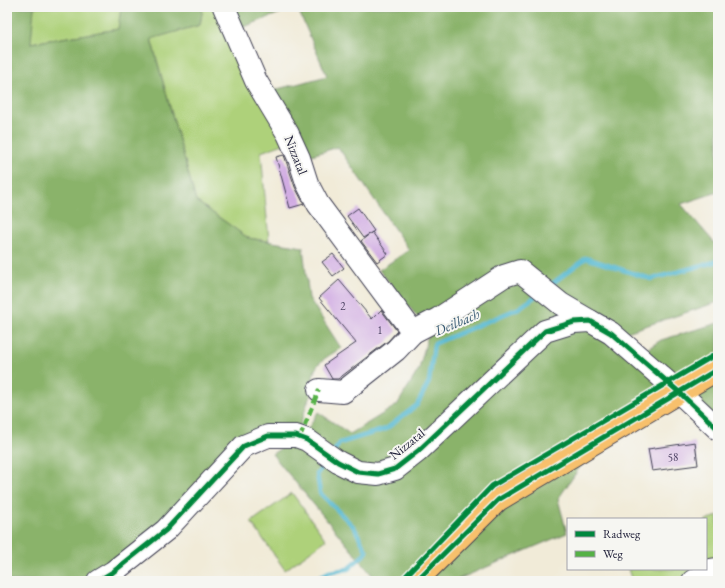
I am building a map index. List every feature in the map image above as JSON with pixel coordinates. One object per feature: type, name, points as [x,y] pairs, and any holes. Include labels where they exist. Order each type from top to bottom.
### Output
[{"type":"main road","points":[[416,581],[498,500],[718,369]]},
{"type":"street","name":"Nizzatal","points":[[224,7],[256,82],[288,134],[299,158],[307,183],[318,204],[413,332]]},
{"type":"street","points":[[320,390],[344,392],[396,350],[413,332],[438,319],[504,276],[520,271],[561,304],[611,333],[680,393],[718,429]]},
{"type":"street","name":"Nizzatal","points":[[98,581],[113,572],[166,530],[244,446],[268,436],[296,436],[308,440],[338,462],[358,472],[378,474],[395,469],[418,451],[545,331],[574,322],[590,322]]},
{"type":"street","points":[[692,581],[711,570],[718,569]]},
{"type":"green space","points":[[7,7],[34,7],[31,43],[118,29],[121,7],[203,7],[200,25],[151,39],[196,201],[248,238],[303,247],[309,298],[341,348],[322,361],[315,370],[313,376],[314,392],[309,398],[298,432],[267,433],[201,485],[107,569],[86,581],[7,581]]},
{"type":"green space","points":[[34,7],[121,7],[119,29],[30,43]]},
{"type":"green space","points":[[203,7],[222,7],[289,142],[261,152],[269,241],[248,238],[196,201],[151,38],[200,25]]},
{"type":"green space","points":[[226,7],[296,7],[236,30]]},
{"type":"green space","points":[[297,7],[718,7],[718,192],[681,204],[718,247],[718,302],[624,333],[644,351],[661,340],[718,323],[718,359],[589,454],[558,499],[567,533],[454,581],[377,581],[272,454],[306,432],[318,412],[350,434],[397,405],[419,369],[429,331],[379,270],[409,250],[338,147],[302,158],[266,92],[327,76]]},
{"type":"green space","points":[[718,375],[718,423],[688,393]]},
{"type":"green space","points":[[292,493],[326,540],[285,570],[251,522]]},
{"type":"green space","points":[[718,516],[718,581],[632,581],[628,570],[707,570],[707,520]]},
{"type":"building","points":[[284,155],[295,187],[304,204],[290,208],[276,157]]},
{"type":"building","points":[[358,208],[374,231],[363,238],[347,216]]},
{"type":"building","points":[[372,232],[388,254],[377,262],[361,241]]},
{"type":"building","points":[[333,254],[344,268],[333,276],[322,262]]},
{"type":"building","points":[[339,280],[372,319],[381,310],[397,331],[388,341],[338,379],[332,379],[324,365],[356,343],[319,298]]},
{"type":"building","points":[[695,442],[698,465],[652,471],[648,449]]},
{"type":"waterway","name":"Deilbach","points":[[549,286],[586,258],[651,279],[718,261]]},
{"type":"waterway","name":"Deilbach","points":[[334,451],[340,443],[386,429],[417,405],[429,382],[434,344],[519,308],[539,294]]},
{"type":"waterway","name":"Deilbach","points":[[312,581],[329,572],[348,569],[367,552],[354,527],[320,493],[317,474],[327,460]]},
{"type":"marked path","points":[[300,437],[319,390]]},
{"type":"cycle path","points":[[98,581],[113,572],[166,530],[244,446],[268,436],[296,436],[307,440],[338,462],[358,472],[378,474],[395,469],[418,451],[545,331],[574,322],[590,321],[611,333],[680,393],[718,429]]},
{"type":"cycle path","points":[[401,581],[492,486],[718,353]]},
{"type":"cycle path","points":[[416,581],[498,500],[718,369]]}]
